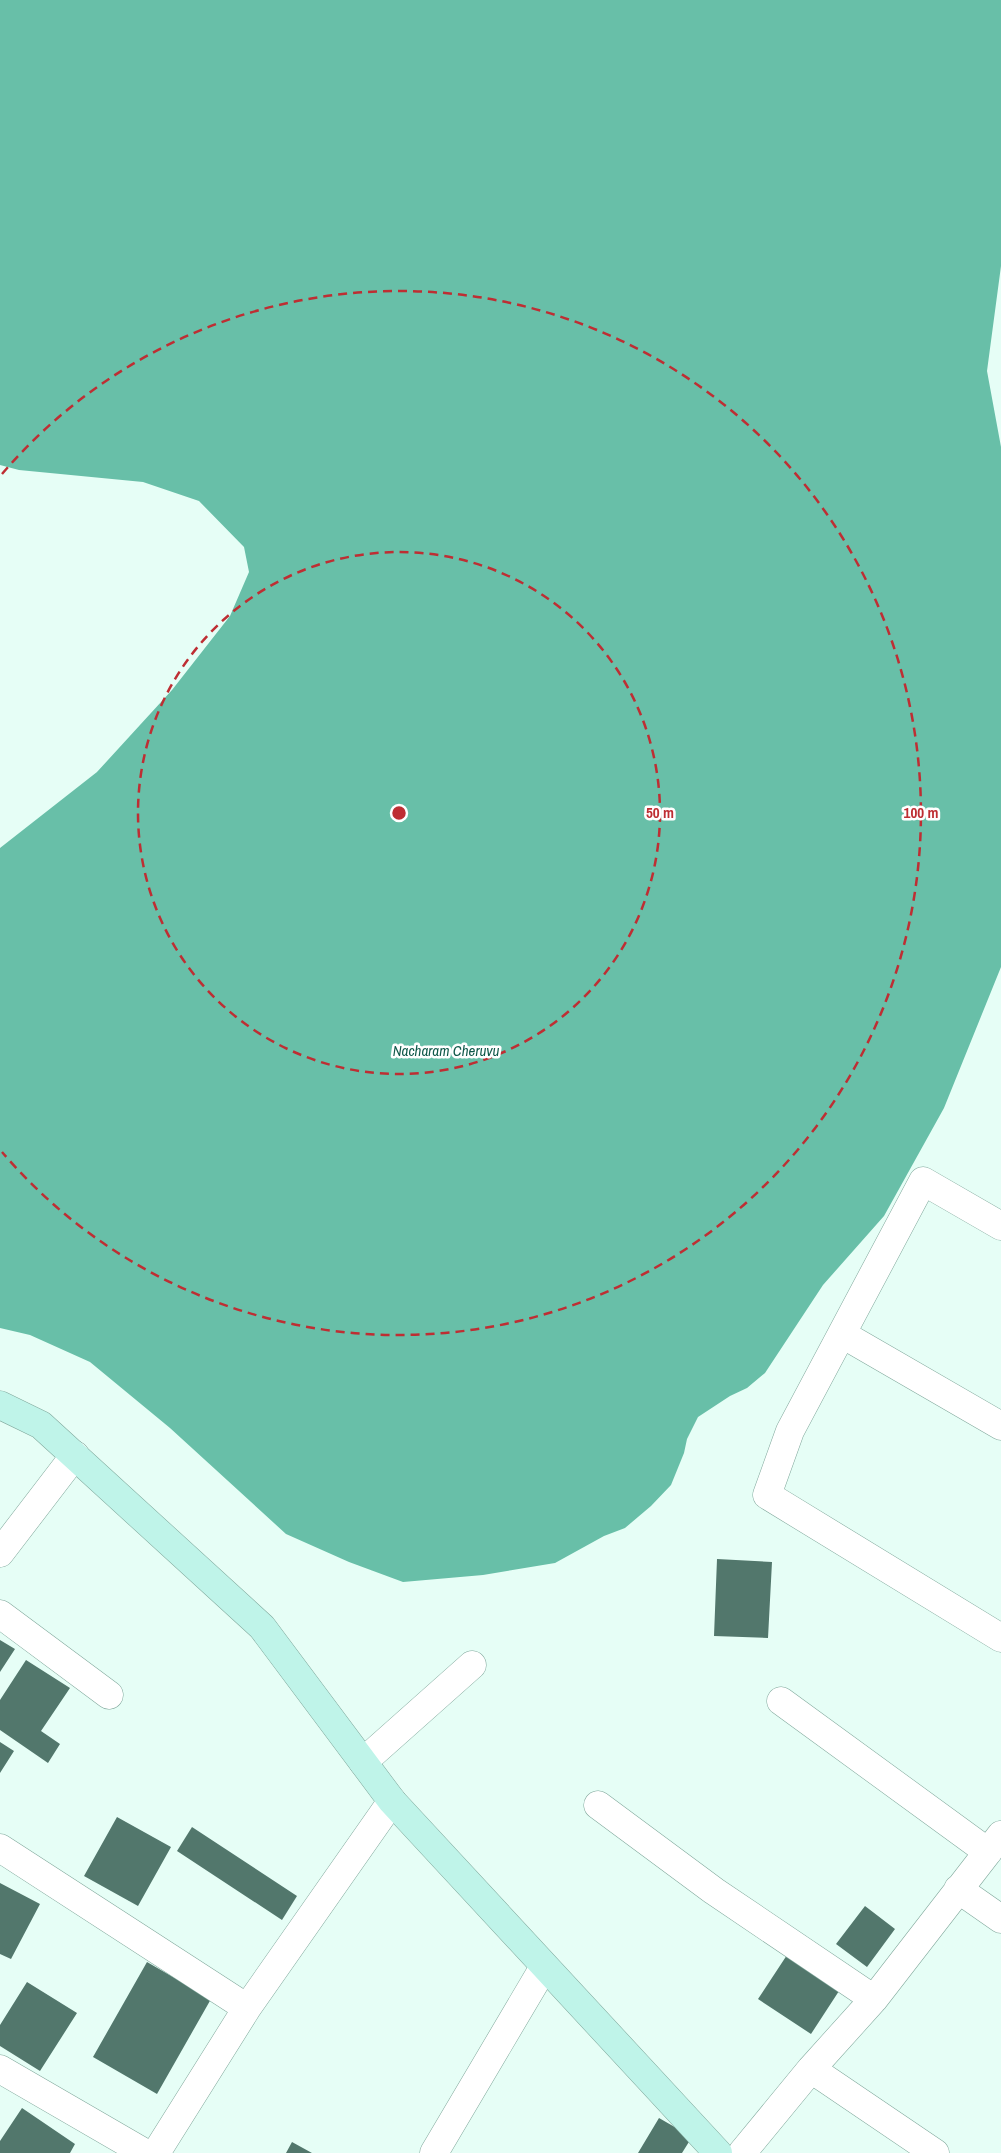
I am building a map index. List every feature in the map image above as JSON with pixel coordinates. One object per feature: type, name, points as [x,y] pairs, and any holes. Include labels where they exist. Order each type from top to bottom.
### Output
[{"type":"street","points":[[1001,1226],[923,1181],[790,1431],[767,1494],[1001,1638]]},
{"type":"street","points":[[842,1334],[1001,1426]]},
{"type":"street","points":[[0,1405],[41,1425],[262,1627],[392,1801],[718,2153]]},
{"type":"street","points":[[0,1553],[75,1455]]},
{"type":"street","points":[[0,1614],[109,1695]]},
{"type":"street","points":[[363,1762],[472,1666]]},
{"type":"street","points":[[742,2153],[874,2000],[994,1843],[781,1701]]},
{"type":"street","points":[[156,2153],[247,2008],[392,1801]]},
{"type":"street","points":[[598,1805],[714,1891],[874,2000]]},
{"type":"street","points":[[0,1848],[247,2008]]},
{"type":"street","points":[[958,1889],[1001,1919]]},
{"type":"street","points":[[434,2153],[544,1966]]},
{"type":"street","points":[[0,2069],[145,2153]]},
{"type":"street","points":[[812,2070],[935,2153]]},
{"type":"water","name":"Nacharam Cheruvu","points":[[0,0],[1001,0],[1001,266],[987,371],[1001,447],[1001,967],[944,1108],[884,1216],[823,1285],[765,1373],[747,1388],[730,1396],[698,1417],[687,1439],[684,1453],[671,1485],[651,1506],[625,1528],[604,1536],[555,1563],[483,1575],[403,1582],[349,1562],[286,1534],[170,1428],[90,1362],[30,1335],[0,1328],[0,848],[97,772],[172,690],[230,616],[249,572],[244,547],[199,501],[143,482],[19,470],[0,465]]},
{"type":"building","points":[[717,1559],[772,1562],[768,1638],[714,1636]]},
{"type":"building","points":[[0,1640],[15,1649],[0,1672]]},
{"type":"building","points":[[26,1660],[70,1688],[41,1731],[60,1744],[48,1763],[0,1730],[0,1700]]},
{"type":"building","points":[[0,1742],[14,1751],[0,1773]]},
{"type":"building","points":[[117,1817],[171,1847],[138,1906],[84,1876]]},
{"type":"building","points":[[192,1827],[297,1896],[282,1920],[177,1851]]},
{"type":"building","points":[[0,1883],[40,1904],[11,1959],[0,1954]]},
{"type":"building","points":[[865,1906],[895,1929],[867,1967],[836,1944]]},
{"type":"building","points":[[787,1955],[839,1991],[811,2034],[758,1999]]},
{"type":"building","points":[[147,1962],[211,1999],[157,2094],[93,2057]]},
{"type":"building","points":[[27,1982],[77,2013],[40,2071],[0,2046],[0,2025]]},
{"type":"building","points":[[22,2108],[75,2144],[70,2153],[0,2153],[0,2141]]},
{"type":"building","points":[[659,2118],[692,2137],[682,2153],[638,2153]]},
{"type":"building","points":[[292,2142],[312,2153],[286,2153]]}]
